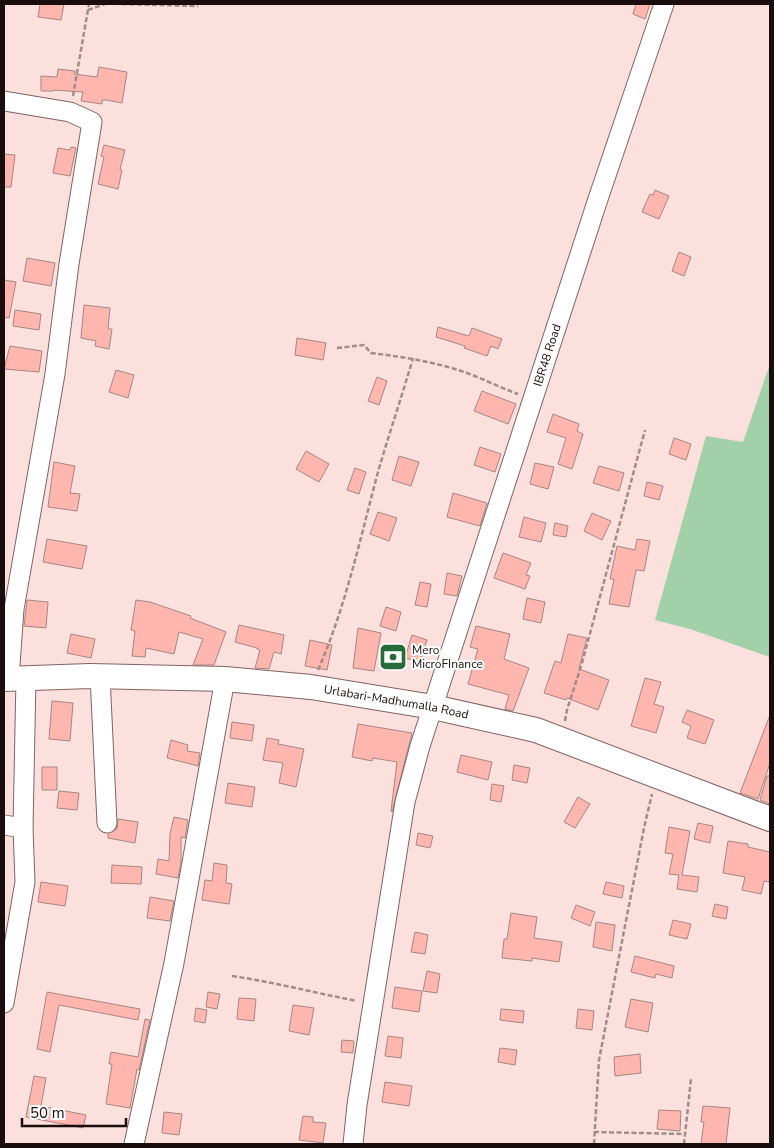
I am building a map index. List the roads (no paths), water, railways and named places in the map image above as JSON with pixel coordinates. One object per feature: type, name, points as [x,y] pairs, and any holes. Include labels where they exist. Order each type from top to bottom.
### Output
[{"type":"main road","name":"Urlabari-Madhumalla Road","points":[[13,679],[100,676],[225,679],[311,687],[433,707],[536,730],[770,819]]},
{"type":"street","name":"IBR48 Road","points":[[353,1144],[357,1105],[405,802],[433,707],[597,202],[664,4]]},
{"type":"street","points":[[4,101],[70,112],[92,122],[69,264],[55,374],[14,610],[13,679],[26,882],[4,1003]]},
{"type":"street","points":[[100,676],[107,823]]},
{"type":"street","points":[[134,1144],[174,964],[225,679]]},
{"type":"street","points":[[4,825],[23,828]]},
{"type":"place","name":"Mero MicroFInance","points":[[393,657]]}]
